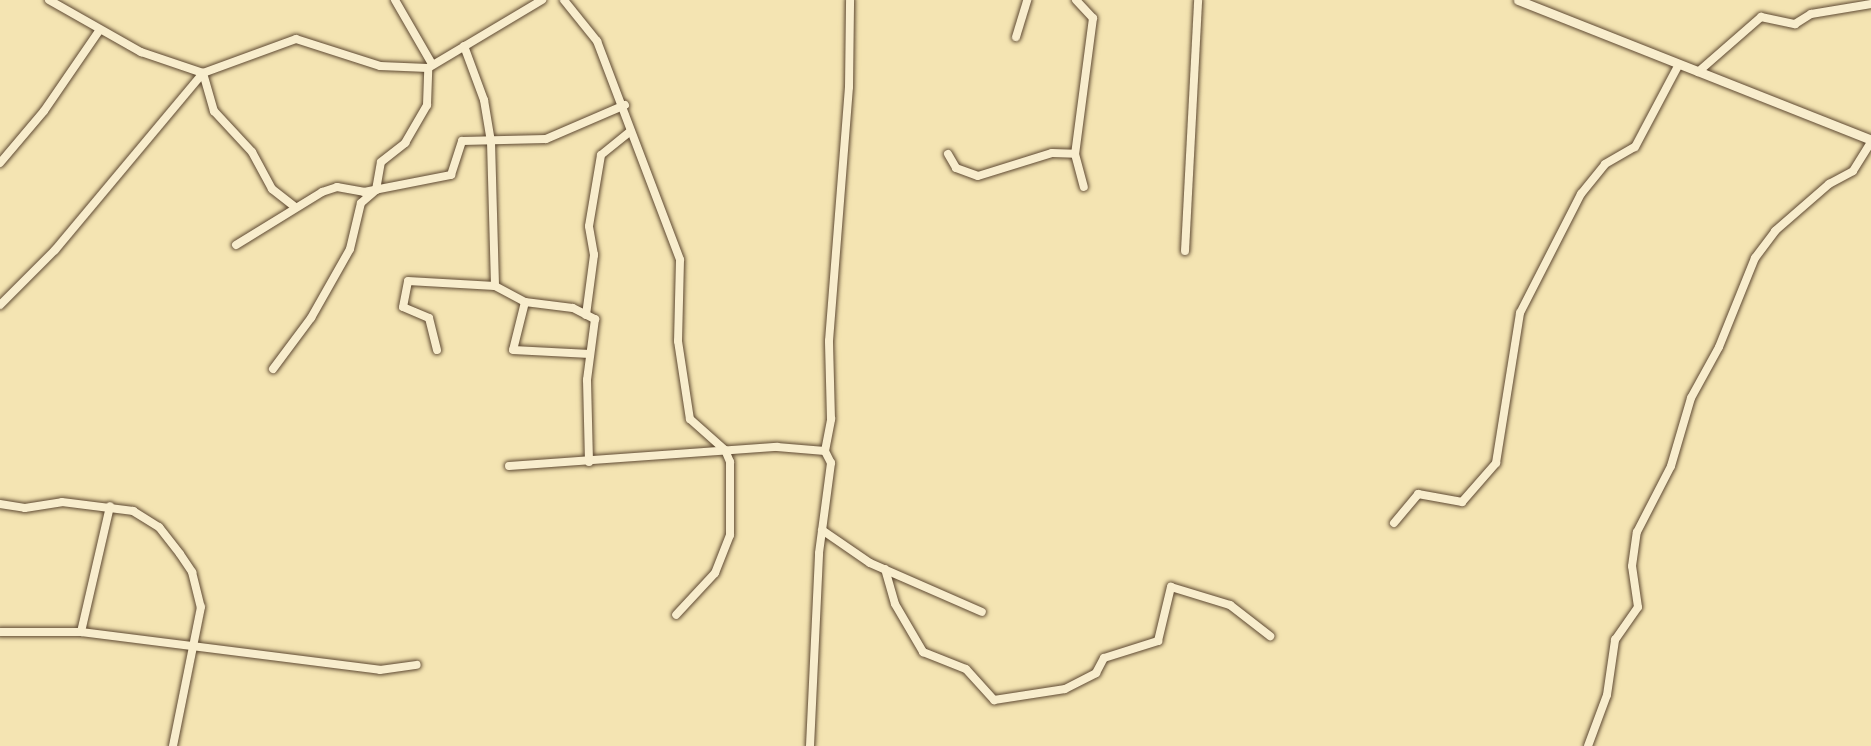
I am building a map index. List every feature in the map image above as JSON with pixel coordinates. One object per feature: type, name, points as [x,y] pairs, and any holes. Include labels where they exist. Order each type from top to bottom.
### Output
[{"type":"street","points":[[49,0],[99,31],[203,73]]},
{"type":"street","points":[[273,369],[312,318],[350,249],[361,202],[376,190],[381,162],[405,144],[427,105],[430,66],[395,0]]},
{"type":"street","points":[[0,305],[55,250],[203,73],[296,39],[380,66],[430,66],[542,0]]},
{"type":"street","points":[[564,0],[597,41],[625,105],[631,131],[680,260],[683,398],[697,429],[725,450],[730,462],[730,535],[715,573],[676,615]]},
{"type":"street","points":[[810,746],[822,530],[831,464],[825,451],[850,0]]},
{"type":"street","points":[[1016,37],[1028,0]]},
{"type":"street","points":[[1076,0],[1093,18],[1075,154],[1084,187]]},
{"type":"street","points":[[1185,251],[1198,0]]},
{"type":"street","points":[[1518,0],[1528,2],[1678,66],[1871,141],[1853,171],[1829,184],[1775,231],[1755,258],[1719,347],[1691,398],[1671,466],[1637,532],[1632,566],[1638,607],[1614,640],[1607,695],[1588,746]]},
{"type":"street","points":[[1698,72],[1761,18],[1795,24],[1811,15],[1871,4]]},
{"type":"street","points":[[0,163],[44,111],[99,31]]},
{"type":"street","points":[[464,46],[484,100],[491,142],[495,286]]},
{"type":"street","points":[[1394,523],[1418,494],[1462,502],[1496,463],[1520,313],[1581,194],[1605,164],[1635,147],[1678,66]]},
{"type":"street","points":[[203,73],[214,111],[252,152],[272,189],[294,206]]},
{"type":"street","points":[[236,245],[271,227],[294,206],[337,188],[376,190],[450,175],[460,142],[526,142],[569,133],[625,105]]},
{"type":"street","points":[[586,315],[594,255],[589,226],[601,155],[631,131]]},
{"type":"street","points":[[948,154],[956,168],[978,176],[999,173],[1031,158],[1075,154]]},
{"type":"street","points":[[437,350],[429,318],[403,307],[408,281],[495,286],[525,302],[573,308],[595,319],[590,354],[590,462]]},
{"type":"street","points":[[525,302],[513,350],[590,354]]},
{"type":"street","points":[[509,466],[590,462],[725,450],[825,451]]},
{"type":"street","points":[[0,504],[110,506],[133,511],[159,527],[192,572],[201,607],[174,746]]},
{"type":"street","points":[[81,632],[110,506]]},
{"type":"street","points":[[822,530],[885,569],[982,612]]},
{"type":"street","points":[[885,569],[895,604],[923,652],[966,669],[994,700],[1065,689],[1096,673],[1104,658],[1158,640],[1172,587],[1230,605],[1270,636]]},
{"type":"street","points":[[0,632],[81,632],[193,650],[380,670],[417,665]]}]
